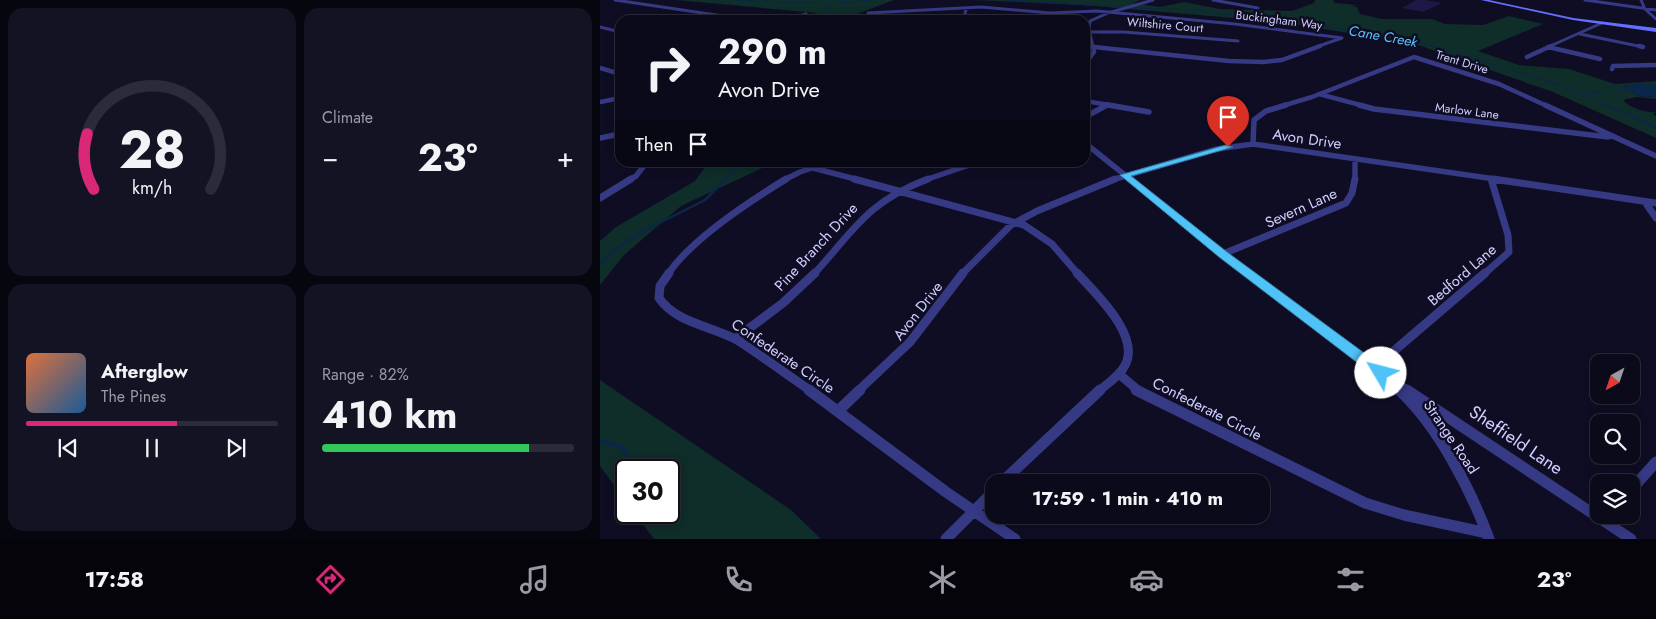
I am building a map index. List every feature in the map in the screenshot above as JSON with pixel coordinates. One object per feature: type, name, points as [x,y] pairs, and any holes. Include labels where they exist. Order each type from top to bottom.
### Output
[{"type":"street","points":[[615,0],[716,15]]},
{"type":"street","points":[[1090,21],[1108,13],[1153,0]]},
{"type":"street","points":[[1213,0],[1258,8]]},
{"type":"street","points":[[1483,0],[1602,23],[1656,30]]},
{"type":"street","points":[[1585,0],[1656,10]]},
{"type":"street","points":[[1641,0],[1645,9],[1656,19]]},
{"type":"street","points":[[868,13],[966,8],[1050,13],[1097,11],[1108,13]]},
{"type":"street","points":[[965,15],[966,8]]},
{"type":"street","name":"Buckingham Way","points":[[1094,47],[1228,61],[1264,62],[1282,60],[1342,39],[1235,24],[1108,13]]},
{"type":"street","points":[[1527,57],[1602,23]]},
{"type":"street","points":[[600,27],[615,31]]},
{"type":"street","name":"Wiltshire Court","points":[[1090,32],[1124,32],[1238,41]]},
{"type":"street","points":[[1580,34],[1643,47]]},
{"type":"street","points":[[1090,38],[1094,47],[1094,54],[1090,58]]},
{"type":"street","points":[[1548,47],[1600,59]]},
{"type":"street","name":"Trent Drive","points":[[1253,144],[1253,123],[1258,116],[1414,57],[1499,84],[1656,156]]},
{"type":"street","points":[[1612,69],[1613,66],[1622,64],[1656,65]]},
{"type":"street","points":[[600,68],[615,72]]},
{"type":"street","name":"Marlow Lane","points":[[1319,94],[1374,109],[1615,138]]},
{"type":"street","points":[[600,102],[615,99]]},
{"type":"street","points":[[1090,102],[1149,112]]},
{"type":"street","points":[[1090,114],[1107,105]]},
{"type":"street","points":[[600,138],[615,135]]},
{"type":"street","name":"Avon Drive","points":[[838,411],[910,342],[967,267],[1017,222],[1125,175],[1217,149],[1253,144],[1656,203]]},
{"type":"street","name":"Strange Road","points":[[1090,147],[1223,254],[1378,370],[1412,404],[1449,454],[1471,493],[1488,536]]},
{"type":"street","name":"Severn Lane","points":[[1223,254],[1346,202],[1352,195],[1355,181],[1355,159]]},
{"type":"street","points":[[600,198],[636,176],[643,167]]},
{"type":"street","name":"Confederate Circle","points":[[816,167],[785,180],[741,210],[672,267],[659,285],[657,292],[659,299],[669,309],[735,339],[1015,539]]},
{"type":"street","name":"Pine Branch Drive","points":[[735,339],[795,293],[866,214],[899,191],[964,167]]},
{"type":"street","points":[[813,168],[1017,222],[1039,234],[1052,244],[1116,316],[1125,334],[1128,351],[1126,364],[1119,374],[1011,474]]},
{"type":"street","name":"Bedford Lane","points":[[1378,370],[1509,252],[1508,235],[1491,179]]},
{"type":"street","points":[[600,193],[613,190]]},
{"type":"street","points":[[1645,202],[1656,218]]},
{"type":"street","name":"Sheffield Lane","points":[[1378,370],[1590,509]]},
{"type":"street","name":"Confederate Circle","points":[[1119,374],[1136,390],[1157,402],[1365,503],[1488,536]]},
{"type":"street","points":[[1640,480],[1656,462]]},
{"type":"street","points":[[946,539],[985,500]]},
{"type":"street","name":"Sheffield Lane","points":[[1611,524],[1631,539]]},
{"type":"green space","points":[[676,0],[894,0],[857,14],[859,15],[810,15],[817,13]]},
{"type":"green space","points":[[973,0],[1141,0],[1133,3],[1160,7],[1184,2],[1220,9],[1292,11],[1314,3],[1315,0],[1333,0],[1335,3],[1358,5],[1352,6],[1357,7],[1360,14],[1382,19],[1432,19],[1445,24],[1483,25],[1509,16],[1543,24],[1478,51],[1519,65],[1569,69],[1615,84],[1656,81],[1656,85],[1623,86],[1639,96],[1656,97],[1656,99],[1636,97],[1623,100],[1638,109],[1656,112],[1653,114],[1656,116],[1656,138],[1553,92],[1415,44],[1282,22],[1081,5]]},
{"type":"green space","points":[[705,167],[764,167],[681,206],[624,255],[600,285],[600,241],[616,227],[695,181]]},
{"type":"green space","points":[[600,380],[791,510],[821,539],[654,539],[642,524],[680,524],[680,459],[615,459],[615,487],[600,466]]},
{"type":"water","points":[[1636,84],[1656,85],[1656,97],[1639,96],[1623,86]]},
{"type":"building","points":[[1416,0],[1442,3],[1423,12],[1402,8]]},
{"type":"waterway","name":"Cane Creek","points":[[735,0],[830,4],[872,0]]},
{"type":"waterway","name":"Cane Creek","points":[[1007,0],[1121,7]]},
{"type":"waterway","points":[[830,5],[830,15]]},
{"type":"waterway","name":"Cane Creek","points":[[1130,8],[1193,10],[1403,37],[1563,86],[1609,106]]},
{"type":"waterway","name":"Cane Creek","points":[[1582,93],[1630,90]]},
{"type":"waterway","points":[[1606,105],[1656,127]]},
{"type":"waterway","points":[[725,180],[739,167]]},
{"type":"waterway","points":[[600,265],[617,248],[634,236],[705,200],[725,180]]},
{"type":"waterway","points":[[600,441],[621,447],[627,454]]},
{"type":"route","points":[[1228,147],[1125,175],[1160,206],[1381,373]]}]
